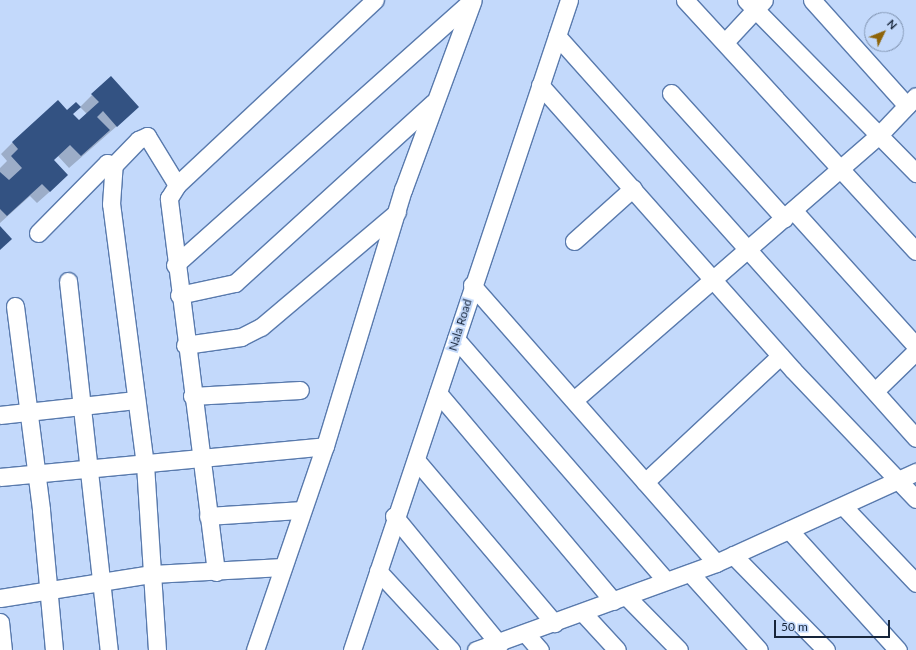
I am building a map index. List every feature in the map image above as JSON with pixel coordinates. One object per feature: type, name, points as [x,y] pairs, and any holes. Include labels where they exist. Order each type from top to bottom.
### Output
[{"type":"street","points":[[216,572],[174,265],[168,206],[171,191],[375,0]]},
{"type":"street","points":[[174,265],[473,0]]},
{"type":"street","points":[[255,650],[302,510],[326,446],[397,212],[435,102],[473,0]]},
{"type":"street","name":"Nala Road","points":[[352,650],[394,516],[416,460],[456,339],[472,285],[569,0]]},
{"type":"street","points":[[685,0],[916,251]]},
{"type":"street","points":[[574,400],[747,248],[880,134],[914,99],[812,0]]},
{"type":"street","points":[[725,42],[755,3],[916,173]]},
{"type":"street","points":[[557,36],[916,438]]},
{"type":"street","points":[[540,85],[713,278],[780,356],[916,500]]},
{"type":"street","points":[[671,93],[916,346]]},
{"type":"street","points":[[179,295],[224,287],[241,279],[435,102]]},
{"type":"street","points":[[156,650],[145,465],[111,204],[114,165],[138,140],[147,136],[177,184]]},
{"type":"street","points":[[38,234],[107,163],[114,165]]},
{"type":"street","points":[[574,241],[633,188]]},
{"type":"street","points":[[185,345],[241,337],[261,327],[397,212]]},
{"type":"street","points":[[68,281],[84,406],[89,470],[109,650]]},
{"type":"street","points":[[472,285],[716,563]]},
{"type":"street","points":[[16,306],[37,474],[54,650]]},
{"type":"street","points":[[456,339],[666,581]]},
{"type":"street","points":[[875,391],[916,352]]},
{"type":"street","points":[[645,482],[780,356]]},
{"type":"street","points":[[192,396],[300,390]]},
{"type":"street","points":[[438,393],[620,599],[679,650]]},
{"type":"street","points":[[0,415],[136,400]]},
{"type":"street","points":[[0,477],[145,465],[200,457],[326,446]]},
{"type":"street","points":[[416,460],[554,623]]},
{"type":"street","points":[[476,650],[499,644],[716,563],[916,472]]},
{"type":"street","points":[[843,506],[916,583]]},
{"type":"street","points":[[208,516],[302,510]]},
{"type":"street","points":[[394,516],[499,644]]},
{"type":"street","points":[[789,530],[898,650]]},
{"type":"street","points":[[733,555],[826,650]]},
{"type":"street","points":[[0,598],[152,574],[216,572],[283,567]]},
{"type":"street","points":[[378,571],[451,650]]},
{"type":"street","points":[[690,573],[759,650]]},
{"type":"street","points":[[583,613],[617,650]]},
{"type":"street","points":[[0,622],[2,650]]},
{"type":"street","points":[[526,634],[540,650]]},
{"type":"building","points":[[111,76],[139,107],[117,127],[103,111],[97,117],[110,130],[81,156],[70,145],[54,160],[68,175],[50,192],[42,184],[7,216],[0,209],[0,172],[9,180],[22,168],[11,156],[18,149],[12,142],[58,100],[67,110],[76,102],[81,107],[73,114],[79,120],[99,102],[91,94]]},
{"type":"building","points":[[0,226],[12,239],[0,250]]}]
